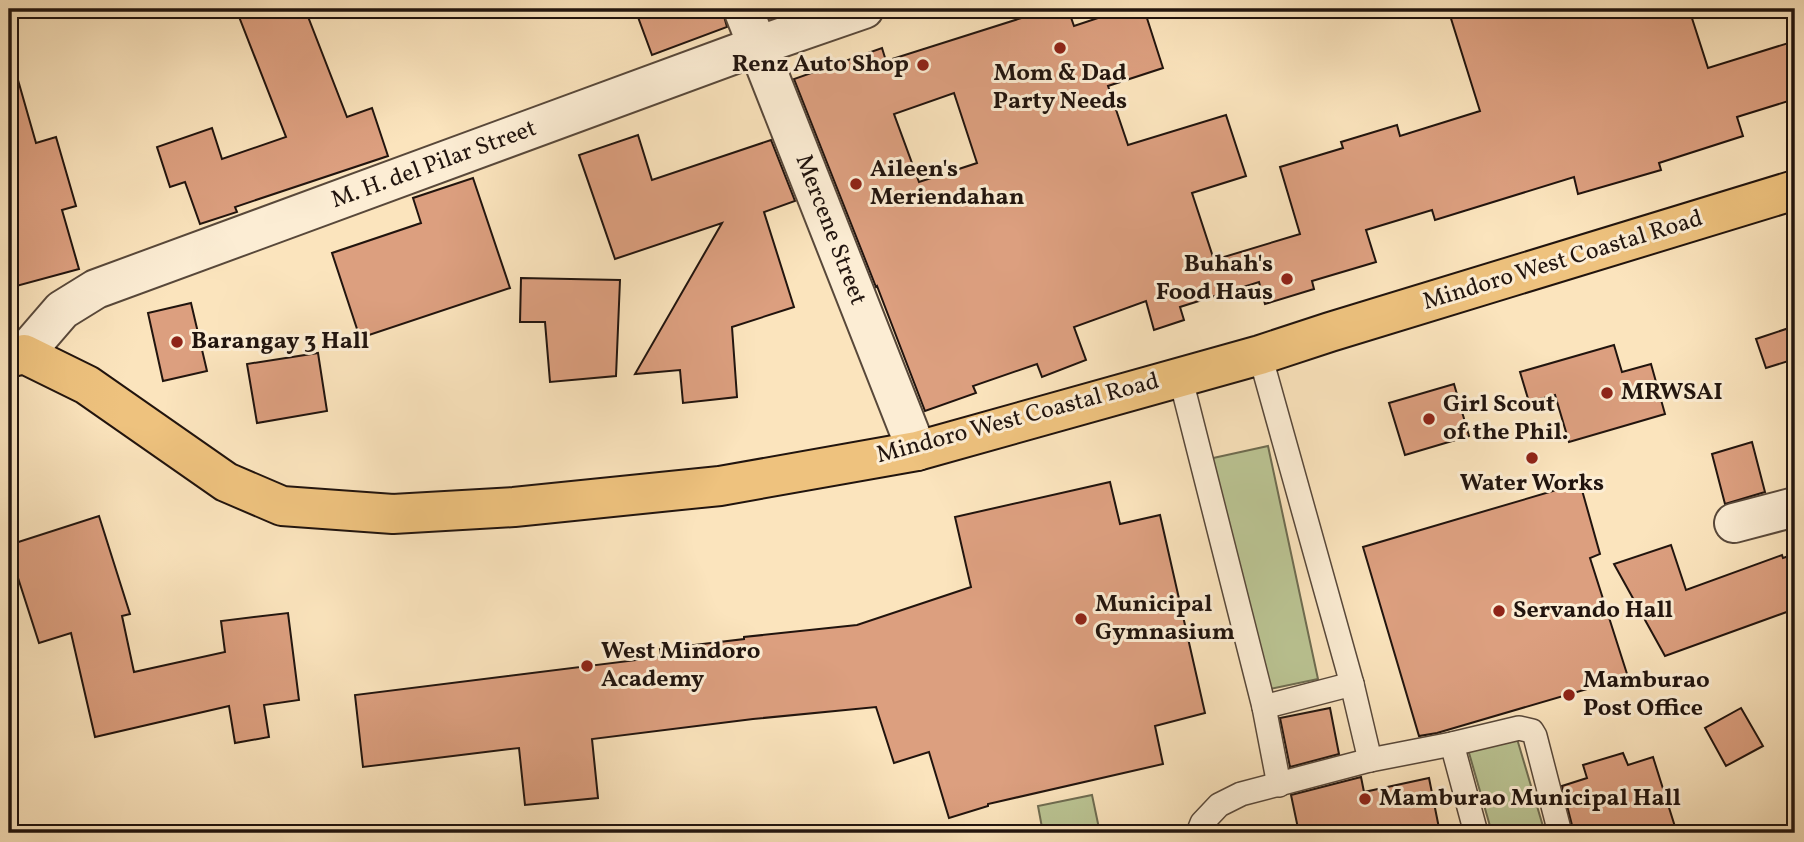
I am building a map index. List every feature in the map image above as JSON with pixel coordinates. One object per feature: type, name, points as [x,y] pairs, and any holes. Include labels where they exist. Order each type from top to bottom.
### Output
[{"type":"main road","name":"Mindoro West Coastal Road","points":[[16,356],[87,386],[226,482],[282,506],[393,514],[514,507],[720,486],[917,451],[1260,355],[1795,190]]},
{"type":"street","name":"Mercene Street","points":[[743,9],[917,451]]},
{"type":"street","name":"M. H. del Pilar Street","points":[[16,356],[62,310],[96,289],[864,9]]},
{"type":"street","points":[[1734,523],[1795,507]]},
{"type":"lane","points":[[1260,355],[1352,684],[1370,760]]},
{"type":"lane","points":[[1180,376],[1264,707],[1279,785]]},
{"type":"lane","points":[[1264,707],[1352,684]]},
{"type":"lane","points":[[1198,833],[1202,823],[1219,805],[1241,794],[1370,760],[1519,728],[1532,730],[1560,833]]},
{"type":"lane","points":[[1452,744],[1476,833]]},
{"type":"green space","points":[[1268,446],[1318,679],[1256,692],[1204,460]]},
{"type":"green space","points":[[1515,732],[1545,833],[1492,833],[1467,746]]},
{"type":"green space","points":[[1092,795],[1100,833],[1043,833],[1038,806]]},
{"type":"building","points":[[236,9],[305,9],[347,117],[372,108],[388,156],[235,207],[237,212],[200,224],[185,182],[170,187],[157,147],[212,128],[222,159],[286,137]]},
{"type":"building","points":[[635,9],[722,9],[727,27],[652,55]]},
{"type":"building","points":[[1050,9],[1068,9],[1074,26],[1125,9],[1144,9],[1163,68],[1108,86],[1128,145],[1226,115],[1246,176],[1192,193],[1214,260],[1300,234],[1280,167],[1343,148],[1341,142],[1397,125],[1400,136],[1480,111],[1448,9],[1689,9],[1708,68],[1795,41],[1795,99],[1737,117],[1743,136],[1659,163],[1661,170],[1578,194],[1574,177],[1435,220],[1432,210],[1366,230],[1376,262],[1312,281],[1314,289],[1265,304],[1259,282],[1180,307],[1184,320],[1154,330],[1146,301],[1074,327],[1086,360],[1042,377],[1037,364],[973,386],[976,393],[925,411],[794,79],[882,48],[886,61]],"holes":[[[954,93],[977,163],[919,182],[894,114]]]},
{"type":"building","points":[[18,80],[36,143],[56,137],[76,206],[62,210],[79,269],[9,288],[9,82]]},
{"type":"building","points":[[638,135],[652,180],[771,140],[795,201],[764,212],[794,307],[732,327],[737,397],[683,403],[680,370],[635,374],[722,223],[615,259],[579,155]]},
{"type":"building","points":[[473,178],[510,288],[360,338],[332,253],[421,223],[413,198]]},
{"type":"building","points":[[521,278],[620,280],[616,376],[550,382],[545,322],[520,322]]},
{"type":"building","name":"Barangay 3 Hall","points":[[191,303],[207,371],[163,381],[148,313]]},
{"type":"building","points":[[1795,326],[1795,359],[1766,368],[1756,339]]},
{"type":"building","name":"MRWSAI","points":[[1614,345],[1622,372],[1651,364],[1665,414],[1569,442],[1555,395],[1529,402],[1520,372]]},
{"type":"building","points":[[318,353],[327,411],[257,423],[247,364]]},
{"type":"building","name":"Girl Scout of the Phil.","points":[[1454,384],[1469,436],[1405,455],[1389,403]]},
{"type":"building","points":[[1752,442],[1765,492],[1725,504],[1712,454]]},
{"type":"building","points":[[1110,482],[1120,524],[1160,515],[1205,713],[1155,726],[1163,764],[988,804],[949,818],[929,752],[894,763],[876,707],[592,739],[598,798],[525,805],[519,748],[363,767],[355,695],[661,657],[660,649],[857,625],[971,587],[955,517]]},
{"type":"building","name":"Servando Hall","points":[[1580,483],[1600,554],[1590,558],[1628,677],[1419,736],[1363,547]]},
{"type":"building","points":[[99,516],[130,614],[122,616],[134,672],[225,652],[221,621],[288,613],[299,700],[264,705],[269,737],[235,743],[229,706],[95,737],[71,633],[39,643],[9,545]]},
{"type":"building","points":[[1671,545],[1686,590],[1782,555],[1783,558],[1795,554],[1795,609],[1665,656],[1614,564]]},
{"type":"building","points":[[1330,708],[1339,754],[1290,767],[1280,718]]},
{"type":"building","points":[[1741,708],[1763,746],[1726,766],[1705,728]]},
{"type":"building","points":[[1623,753],[1628,765],[1653,757],[1677,833],[1574,833],[1562,786],[1587,778],[1583,765]]},
{"type":"building","name":"Mamburao Municipal Hall","points":[[1361,777],[1364,792],[1429,778],[1440,833],[1299,833],[1291,795]]},
{"type":"place","name":"Mom & Dad Party Needs","points":[[1060,48]]},
{"type":"place","name":"Renz Auto Shop","points":[[923,65]]},
{"type":"place","name":"Aileen's Meriendahan","points":[[856,184]]},
{"type":"place","name":"Buhah's Food Haus","points":[[1287,279]]},
{"type":"place","name":"Barangay 3 Hall","points":[[177,342]]},
{"type":"place","name":"MRWSAI","points":[[1607,393]]},
{"type":"place","name":"Girl Scout of the Phil.","points":[[1429,419]]},
{"type":"place","name":"Water Works","points":[[1532,458]]},
{"type":"place","name":"Servando Hall","points":[[1499,611]]},
{"type":"place","name":"Municipal Gymnasium","points":[[1081,619]]},
{"type":"place","name":"West Mindoro Academy","points":[[587,666]]},
{"type":"place","name":"Mamburao Post Office","points":[[1569,695]]},
{"type":"place","name":"Mamburao Municipal Hall","points":[[1365,799]]}]
